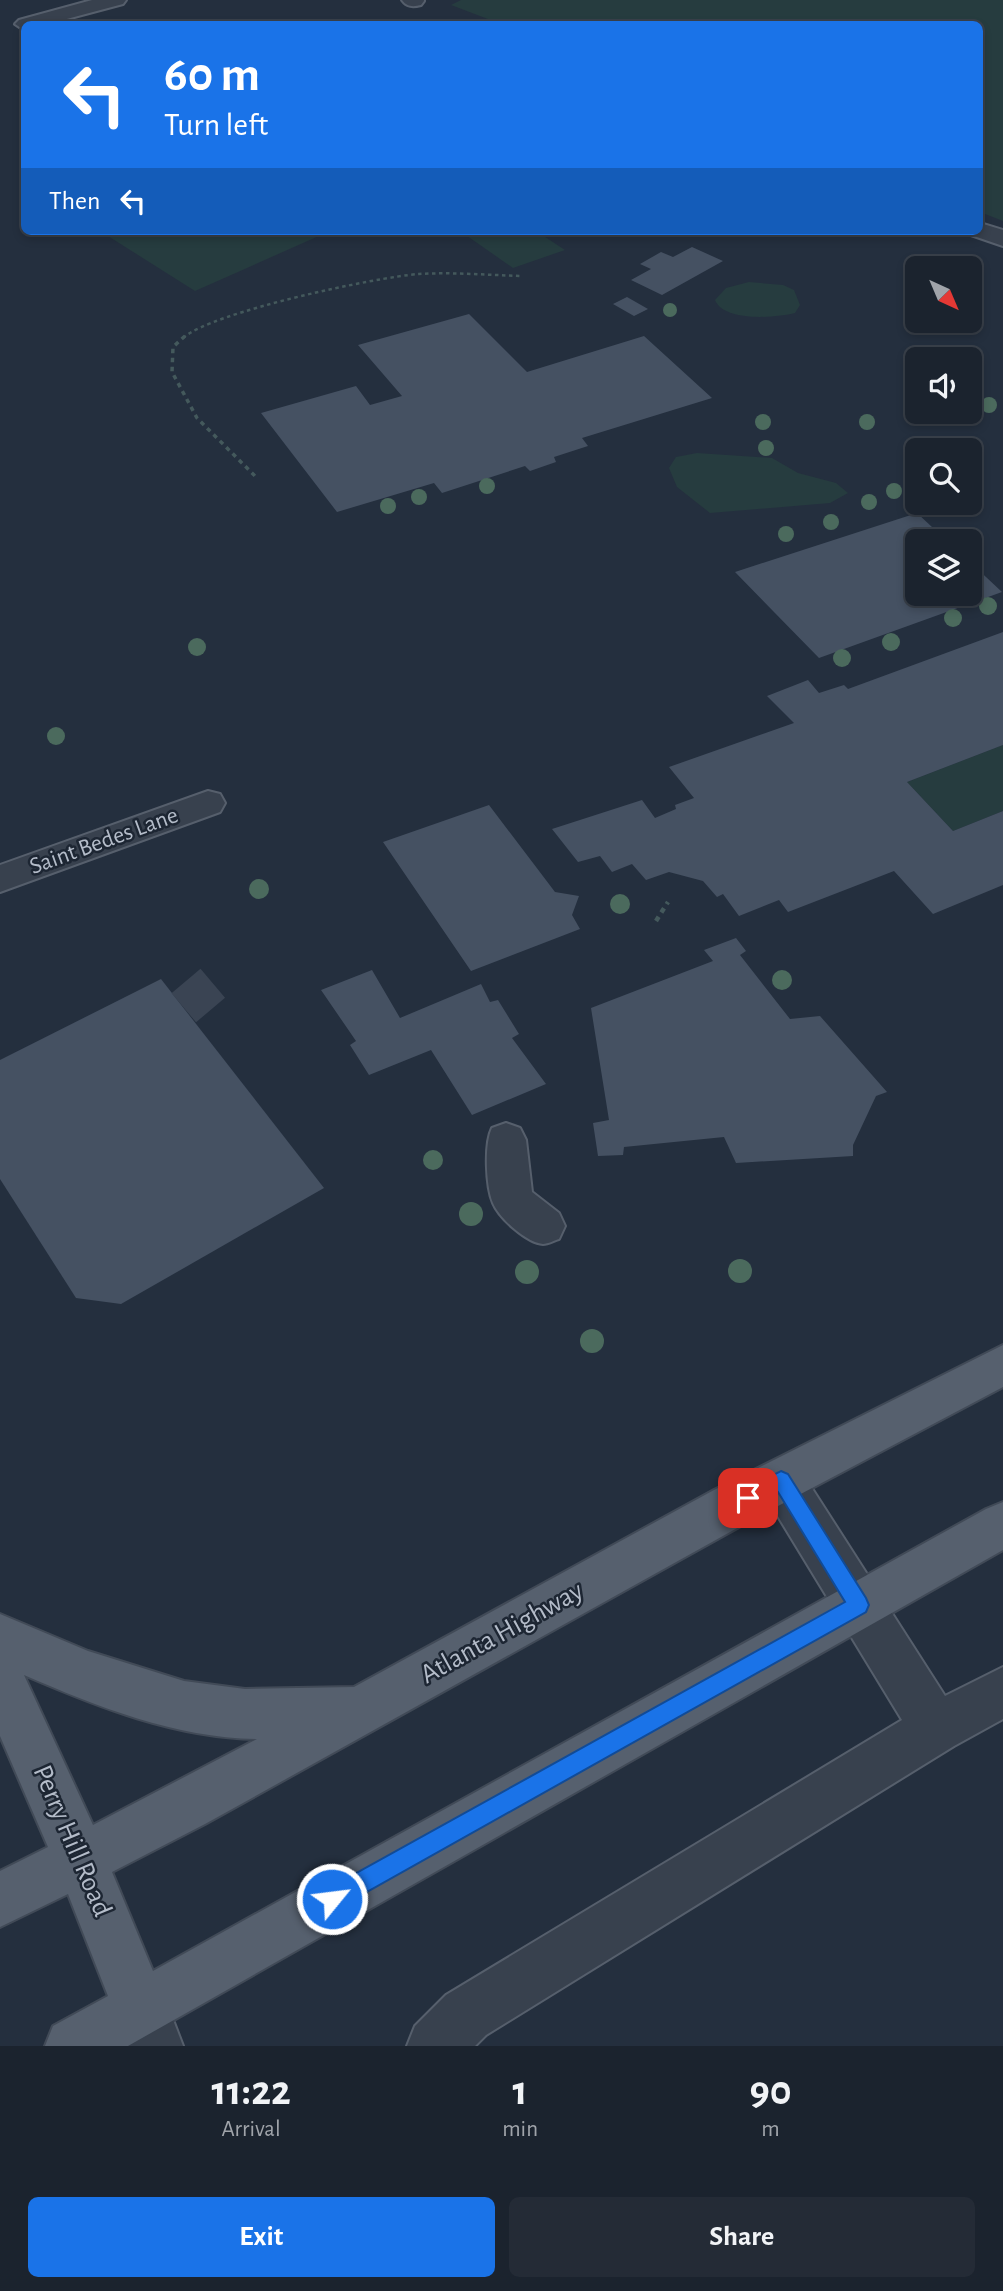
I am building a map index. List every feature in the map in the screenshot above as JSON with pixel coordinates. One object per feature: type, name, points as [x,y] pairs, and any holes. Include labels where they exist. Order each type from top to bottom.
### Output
[{"type":"main road","name":"Atlanta Highway","points":[[0,1900],[187,1806],[781,1480],[1003,1364]]},
{"type":"main road","points":[[73,2046],[135,2033],[859,1605],[1003,1525]]},
{"type":"main road","points":[[0,1639],[54,1664],[177,1705],[243,1714],[362,1710]]},
{"type":"main road","name":"Perry Hill Road","points":[[0,1678],[81,1860],[135,2033]]},
{"type":"street","points":[[40,21],[116,0]]},
{"type":"street","points":[[0,30],[21,26]]},
{"type":"street","points":[[983,231],[1003,239]]},
{"type":"street","name":"Saint Bedes Lane","points":[[0,879],[208,803]]},
{"type":"street","points":[[506,1140],[512,1200],[544,1226]]},
{"type":"street","points":[[781,1480],[936,1728]]},
{"type":"street","points":[[435,2046],[466,2015],[936,1728],[1003,1692]]},
{"type":"path","points":[[255,476],[197,418],[172,372],[173,347],[193,329],[234,314],[370,281],[419,274],[521,276]]},
{"type":"path","points":[[656,922],[668,902]]},
{"type":"green space","points":[[461,0],[1003,0],[1003,221],[983,213],[983,21],[493,21],[451,5]]},
{"type":"green space","points":[[106,235],[321,235],[195,291]]},
{"type":"green space","points":[[466,235],[542,235],[565,250],[513,268]]},
{"type":"green space","points":[[749,282],[783,285],[794,290],[800,305],[795,313],[751,317],[728,312],[715,300],[726,288]]},
{"type":"green space","points":[[697,453],[772,458],[798,473],[836,483],[848,493],[830,503],[710,513],[677,487],[669,468],[676,457]]},
{"type":"green space","points":[[1003,745],[1003,811],[953,831],[907,782]]},
{"type":"building","points":[[692,247],[723,261],[662,295],[631,280],[651,269],[640,264],[661,252],[673,257]]},
{"type":"building","points":[[627,297],[648,309],[634,316],[613,304]]},
{"type":"building","points":[[469,314],[527,372],[644,336],[712,398],[582,438],[588,446],[554,457],[556,462],[530,471],[525,466],[442,493],[434,483],[337,512],[261,413],[356,386],[370,405],[402,396],[358,345]]},
{"type":"building","points":[[911,515],[919,515],[934,529],[905,529],[905,606],[963,606],[819,658],[735,572]]},
{"type":"building","points":[[982,573],[1002,592],[982,599]]},
{"type":"building","points":[[1003,632],[1003,745],[907,782],[953,831],[1003,811],[1003,885],[933,914],[894,871],[788,912],[779,900],[739,916],[723,894],[717,897],[703,881],[669,872],[646,880],[632,864],[612,872],[600,856],[578,862],[552,829],[642,800],[655,818],[676,809],[675,805],[694,798],[669,767],[794,723],[767,696],[808,680],[819,693],[844,685],[848,689]]},
{"type":"building","points":[[489,805],[555,892],[579,896],[572,915],[580,929],[471,971],[383,842]]},
{"type":"building","points":[[736,938],[746,951],[740,955],[790,1019],[820,1016],[887,1092],[876,1096],[853,1145],[853,1156],[736,1163],[724,1137],[624,1147],[623,1155],[598,1156],[593,1123],[609,1120],[591,1008],[713,961],[704,950]]},
{"type":"building","points":[[372,970],[400,1018],[481,984],[490,1002],[498,1000],[519,1034],[512,1038],[546,1084],[472,1115],[431,1050],[369,1075],[350,1045],[356,1041],[321,990]]},
{"type":"building","points":[[161,979],[324,1188],[121,1304],[76,1298],[0,1179],[0,1060]]},
{"type":"tunnel","points":[[186,981],[219,1020]]},
{"type":"route","points":[[332,1899],[859,1605],[781,1480],[748,1498]]}]
